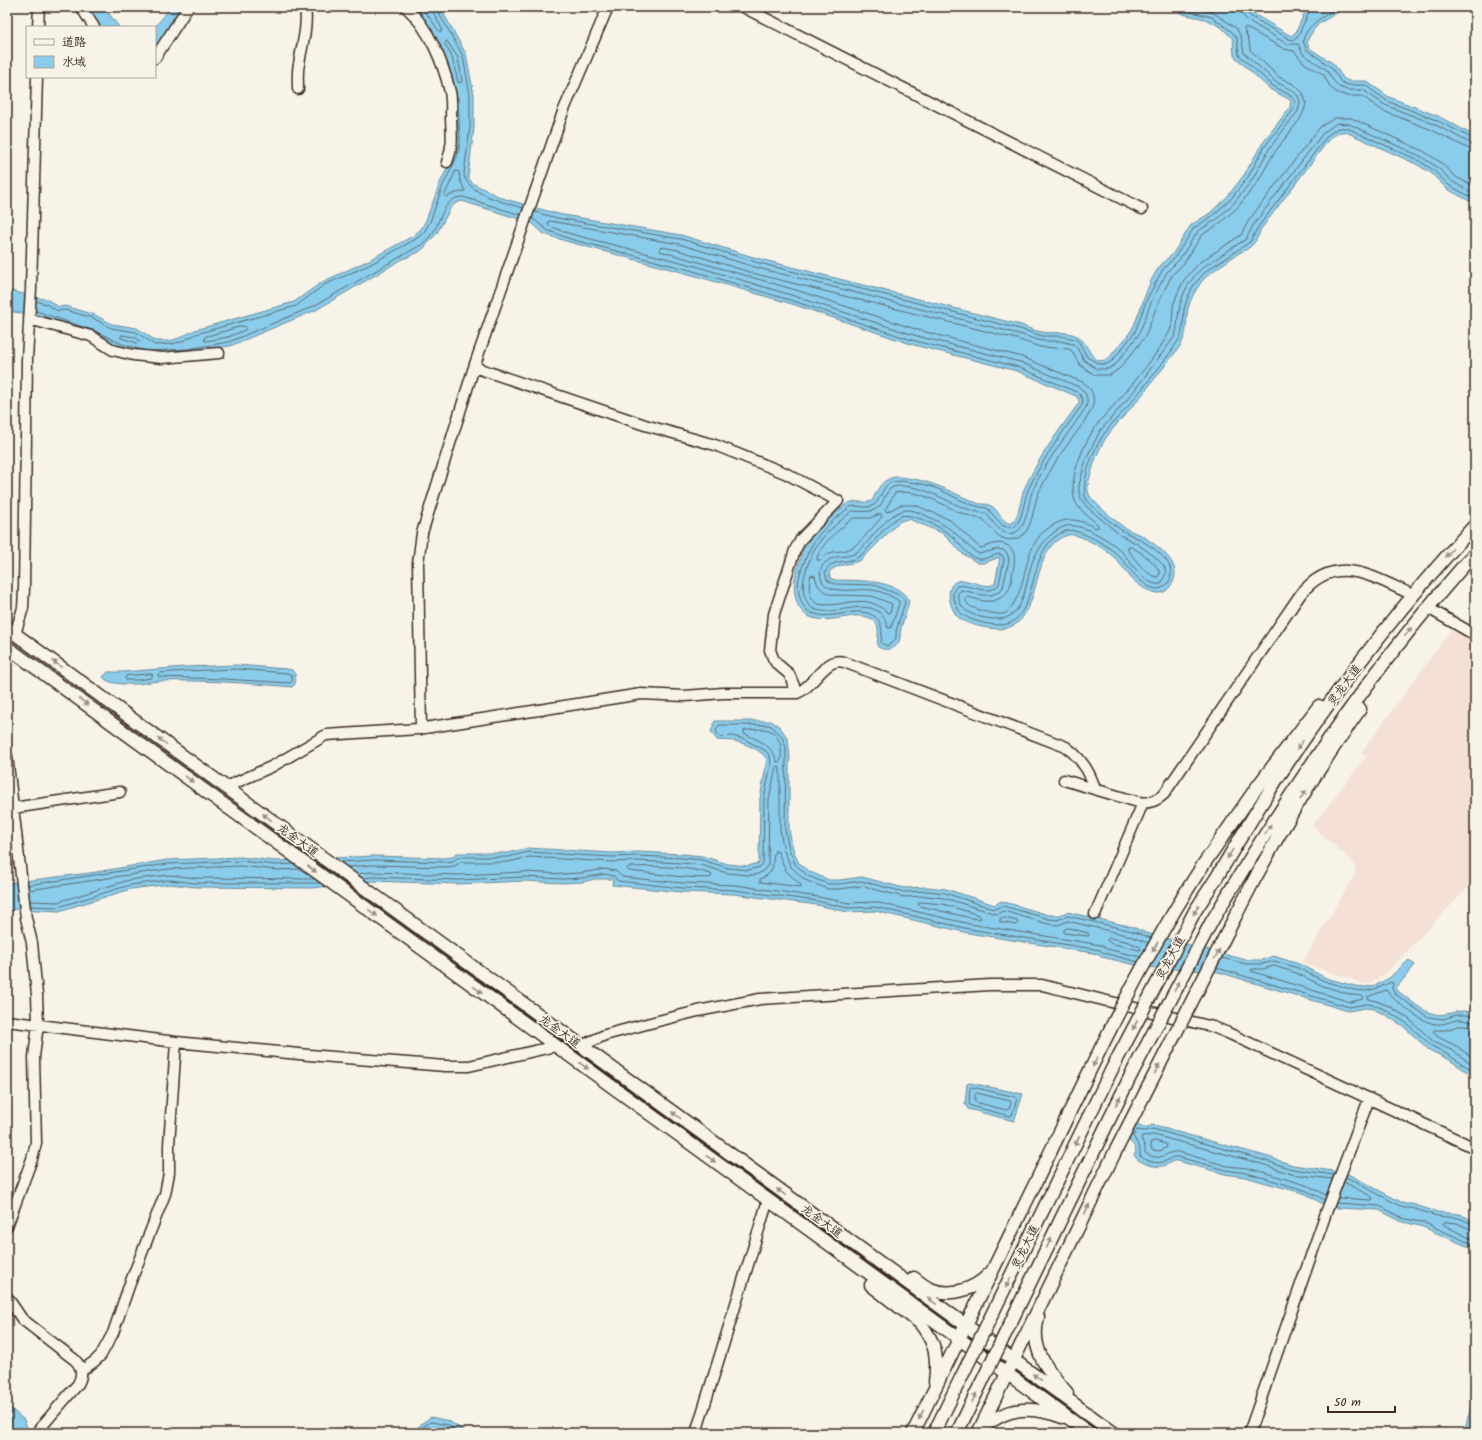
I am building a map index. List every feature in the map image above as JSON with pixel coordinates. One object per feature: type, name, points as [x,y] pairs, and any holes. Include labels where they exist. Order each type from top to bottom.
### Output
[{"type":"main road","name":"灵龙大道","points":[[934,1433],[1113,1067],[1195,911],[1289,761],[1347,681],[1413,595],[1475,525]]},
{"type":"main road","name":"灵龙大道","points":[[957,1433],[1131,1075],[1212,921],[1305,772],[1396,648],[1475,553]]},
{"type":"main road","points":[[913,1433],[1129,994],[1179,904],[1203,865],[1257,787],[1307,720],[1393,620]]},
{"type":"main road","name":"龙金大道","points":[[11,631],[1114,1433]]},
{"type":"main road","points":[[978,1433],[1114,1154],[1258,872],[1299,801],[1369,696],[1396,648]]},
{"type":"main road","name":"龙金大道","points":[[8,652],[342,890],[1089,1433]]},
{"type":"main road","points":[[829,1226],[858,1238],[925,1286],[937,1291],[952,1292],[975,1286],[987,1277],[995,1265]]},
{"type":"main road","points":[[825,1241],[852,1270],[920,1323],[926,1330],[931,1339],[936,1355],[937,1367],[934,1389]]},
{"type":"main road","points":[[1043,1299],[1036,1330],[1040,1355],[1047,1370],[1081,1409]]},
{"type":"main road","points":[[978,1433],[994,1418],[1016,1410],[1024,1409],[1046,1413],[1073,1421]]},
{"type":"street","points":[[38,26],[39,7]]},
{"type":"street","points":[[81,7],[93,26]]},
{"type":"street","points":[[156,56],[188,7]]},
{"type":"street","points":[[298,90],[298,66],[304,32],[305,7]]},
{"type":"street","points":[[406,7],[414,14],[430,37],[450,92],[452,145],[447,162]]},
{"type":"street","points":[[421,729],[418,563],[422,534],[474,367],[563,112],[608,7]]},
{"type":"street","points":[[743,7],[1142,209]]},
{"type":"street","points":[[11,631],[22,612],[24,588],[27,359],[31,289],[37,78]]},
{"type":"street","points":[[29,317],[91,336],[113,350],[133,355],[162,358],[219,352]]},
{"type":"street","points":[[474,367],[645,425],[715,445],[785,472],[838,501],[800,539],[774,614],[770,650],[776,663],[789,674],[797,693]]},
{"type":"street","points":[[1064,780],[1143,803],[1157,800],[1164,794],[1300,595],[1316,580],[1336,570],[1356,571],[1368,574],[1413,595]]},
{"type":"street","points":[[1428,608],[1475,635]]},
{"type":"street","points":[[226,787],[273,766],[326,735],[395,732],[421,729],[641,694],[685,696],[723,693],[797,693],[804,691],[830,664],[837,661],[844,662],[1066,747],[1076,754],[1084,764],[1091,776],[1095,789]]},
{"type":"street","points":[[7,756],[26,918],[32,943],[38,1024],[34,1057],[35,1147],[7,1226]]},
{"type":"street","points":[[13,808],[120,792]]},
{"type":"street","points":[[1095,914],[1143,803]]},
{"type":"street","points":[[581,1046],[605,1035],[650,1023],[698,1011],[760,999],[975,986],[1042,985],[1213,1027],[1475,1148]]},
{"type":"street","points":[[7,1021],[176,1042],[430,1066],[469,1066],[556,1046]]},
{"type":"street","points":[[81,1372],[101,1355],[113,1333],[129,1286],[165,1194],[169,1172],[169,1145],[176,1042]]},
{"type":"street","points":[[1249,1433],[1327,1210],[1369,1099]]},
{"type":"street","points":[[696,1433],[768,1200]]},
{"type":"street","points":[[7,1297],[22,1319],[75,1360],[78,1363],[81,1372],[78,1384],[36,1433]]},
{"type":"shaded area","points":[[1451,630],[1475,639],[1475,880],[1384,975],[1366,984],[1302,963],[1356,873],[1354,863],[1312,826],[1366,757],[1361,753]]},
{"type":"water","points":[[86,7],[104,7],[118,26],[98,26]]},
{"type":"water","points":[[171,7],[184,7],[156,47],[156,26]]},
{"type":"water","points":[[410,7],[440,7],[466,54],[474,95],[474,127],[468,177],[472,183],[502,198],[558,214],[681,235],[760,259],[1021,325],[1037,331],[1075,335],[1082,340],[1095,358],[1099,360],[1104,360],[1110,357],[1129,334],[1138,316],[1148,287],[1158,269],[1164,261],[1172,255],[1191,225],[1210,213],[1227,197],[1244,175],[1262,144],[1290,107],[1291,101],[1271,90],[1234,56],[1233,39],[1221,27],[1205,19],[1182,14],[1172,7],[1248,7],[1252,13],[1291,36],[1296,32],[1307,7],[1347,7],[1320,23],[1314,29],[1307,42],[1309,48],[1334,64],[1343,78],[1348,81],[1366,81],[1389,97],[1438,116],[1475,136],[1475,204],[1447,189],[1431,173],[1416,164],[1346,132],[1340,132],[1330,138],[1261,229],[1257,239],[1252,245],[1220,266],[1202,281],[1190,301],[1185,334],[1179,347],[1138,400],[1108,435],[1102,444],[1096,459],[1088,484],[1089,494],[1099,507],[1117,522],[1125,528],[1141,535],[1163,551],[1169,558],[1175,573],[1174,581],[1168,589],[1159,593],[1149,591],[1131,578],[1116,559],[1107,551],[1079,536],[1068,535],[1056,541],[1048,551],[1028,609],[1020,620],[1010,627],[1005,628],[998,629],[983,627],[969,623],[958,617],[949,598],[949,592],[953,583],[958,581],[968,581],[986,586],[995,584],[1000,557],[984,563],[978,563],[963,554],[942,533],[909,519],[904,520],[899,522],[861,560],[836,567],[829,572],[830,578],[835,580],[876,582],[895,588],[909,601],[901,628],[899,641],[895,647],[885,649],[878,647],[877,645],[877,626],[874,620],[870,618],[857,616],[828,620],[809,617],[801,610],[797,603],[794,586],[796,572],[803,550],[809,540],[825,523],[848,503],[872,501],[883,483],[886,480],[895,477],[926,482],[978,504],[989,505],[995,509],[1004,520],[1011,524],[1018,512],[1023,491],[1043,454],[1079,403],[1076,396],[1017,371],[914,345],[792,304],[689,274],[569,242],[544,234],[532,223],[462,201],[451,207],[437,233],[419,252],[401,260],[316,310],[230,346],[188,353],[145,355],[120,348],[97,336],[34,315],[7,311],[7,290],[48,300],[59,307],[65,306],[95,315],[112,324],[137,328],[156,341],[170,341],[195,330],[294,302],[322,282],[367,261],[413,236],[421,229],[426,220],[440,183],[453,156],[454,99]]},
{"type":"water","points":[[237,665],[292,670],[295,674],[295,684],[292,687],[226,682],[156,681],[138,684],[122,684],[113,683],[103,677],[108,672]]},
{"type":"water","points":[[715,721],[771,721],[780,727],[788,739],[790,758],[789,830],[793,849],[798,862],[810,872],[829,880],[862,877],[904,888],[928,887],[946,889],[995,905],[1001,901],[1049,915],[1060,915],[1067,912],[1133,927],[1146,933],[1246,960],[1262,960],[1273,956],[1299,964],[1326,978],[1355,986],[1365,987],[1376,985],[1389,978],[1409,960],[1415,965],[1396,988],[1398,991],[1416,1005],[1430,1013],[1440,1015],[1465,1011],[1475,1014],[1475,1077],[1448,1059],[1429,1050],[1403,1026],[1373,1009],[1366,1008],[1348,1011],[1218,972],[1144,967],[1102,957],[1099,954],[968,933],[875,911],[848,912],[817,905],[733,894],[682,892],[612,885],[613,879],[595,879],[582,882],[563,883],[524,881],[458,884],[371,881],[313,888],[196,887],[170,884],[131,889],[59,911],[16,909],[7,912],[7,883],[90,873],[167,860],[241,857],[276,861],[373,856],[445,858],[452,857],[457,853],[508,853],[528,848],[612,853],[637,852],[682,854],[702,856],[728,864],[748,866],[759,863],[760,798],[767,761],[762,754],[747,745],[733,741],[717,740],[711,732]]},
{"type":"water","points":[[970,1083],[1023,1094],[1014,1121],[968,1109],[965,1104],[967,1084]]},
{"type":"water","points":[[1135,1124],[1144,1127],[1152,1125],[1293,1165],[1346,1173],[1405,1204],[1412,1204],[1437,1212],[1460,1214],[1475,1222],[1475,1248],[1464,1245],[1423,1227],[1400,1221],[1379,1210],[1338,1208],[1321,1203],[1306,1194],[1245,1177],[1225,1174],[1177,1161],[1159,1166],[1147,1164],[1136,1158],[1134,1155],[1136,1152],[1135,1147],[1128,1139]]},
{"type":"water","points":[[1475,1390],[1475,1433],[1464,1433]]},
{"type":"water","points":[[7,1405],[24,1420],[29,1433],[7,1433]]},
{"type":"water","points":[[431,1417],[449,1421],[467,1433],[413,1433],[422,1423]]}]
